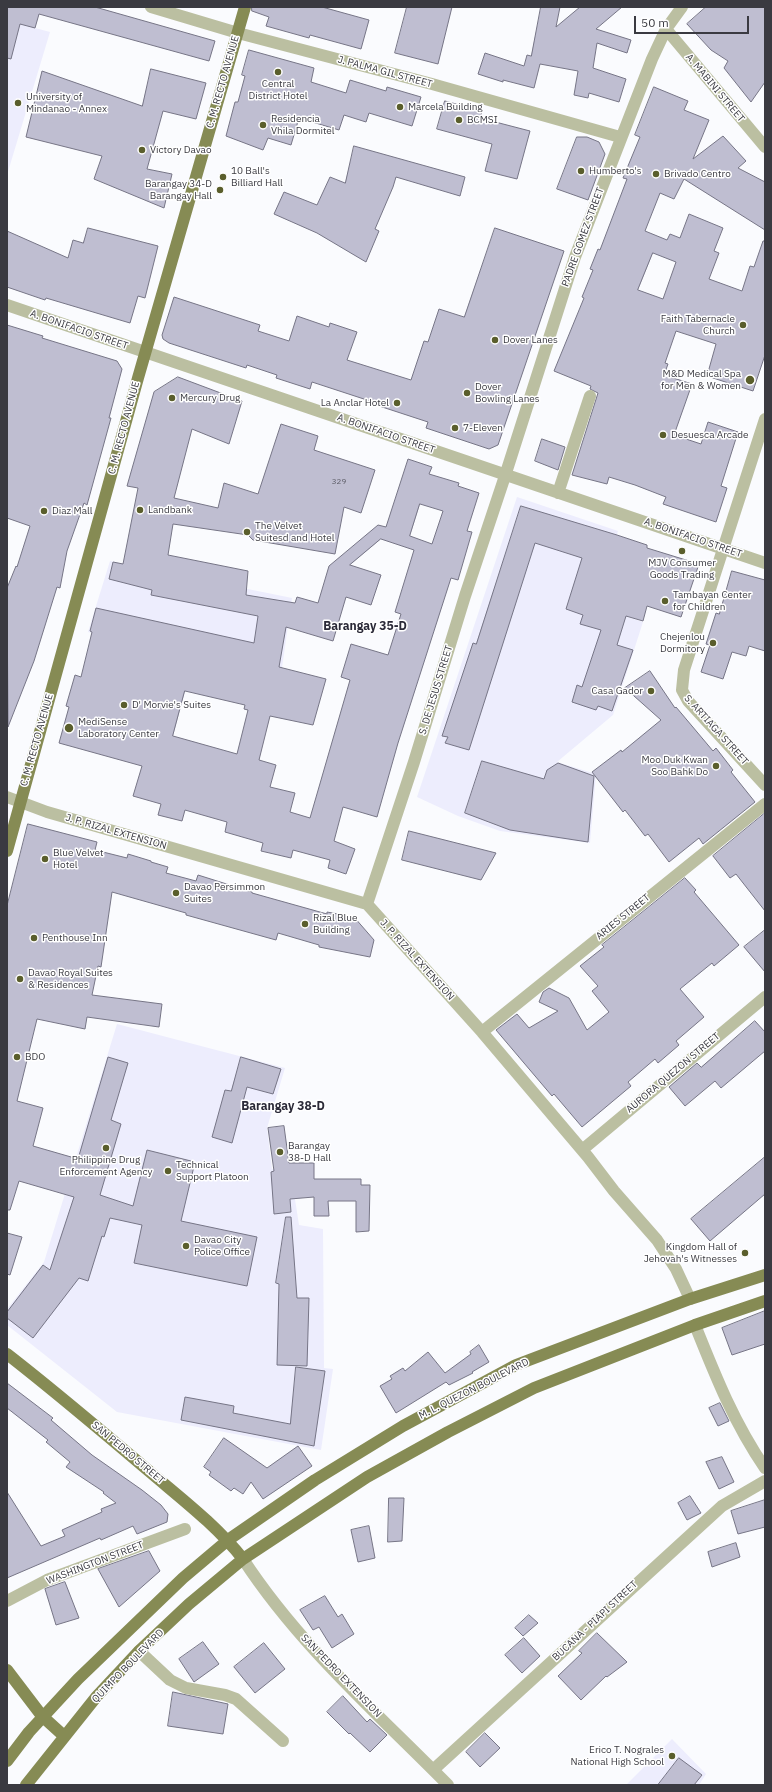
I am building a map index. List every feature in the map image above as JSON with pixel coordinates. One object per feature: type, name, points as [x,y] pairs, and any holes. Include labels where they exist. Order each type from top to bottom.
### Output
[{"type":"main road","name":"C. M. RECTO AVENUE","points":[[7,851],[145,352],[245,7]]},
{"type":"main road","name":"M. L. QUEZON BOULEVARD","points":[[228,1540],[315,1480],[391,1433],[516,1365],[690,1299],[765,1275]]},
{"type":"main road","points":[[243,1559],[367,1477],[448,1432],[534,1388],[695,1325],[765,1301]]},
{"type":"main road","name":"SAN PEDRO STREET","points":[[7,1354],[65,1400],[228,1540],[243,1559]]},
{"type":"main road","points":[[7,1761],[42,1716],[121,1635],[183,1578],[228,1540]]},
{"type":"main road","name":"QUIMPO BOULEVARD","points":[[26,1785],[97,1696],[139,1651],[189,1604],[243,1559]]},
{"type":"main road","points":[[7,1670],[42,1716],[64,1736]]},
{"type":"street","name":"J. PALMA GIL STREET","points":[[151,7],[238,33],[440,86],[620,136]]},
{"type":"street","name":"PADRE GOMEZ STREET","points":[[505,476],[575,257],[620,136],[666,29],[682,7]]},
{"type":"street","name":"A. MABINI STREET","points":[[666,29],[765,147]]},
{"type":"street","name":"A. BONIFACIO STREET","points":[[7,305],[505,476],[765,563]]},
{"type":"street","points":[[558,493],[590,396]]},
{"type":"street","name":"S. ARTIAGA STREET","points":[[765,419],[722,548],[684,670],[682,690],[688,701],[765,785]]},
{"type":"street","name":"S. DE JESUS STREET","points":[[367,904],[414,762],[465,596],[505,476]]},
{"type":"street","name":"J. P. RIZAL EXTENSION","points":[[7,797],[20,803],[367,904],[482,1032],[582,1150],[614,1191],[657,1240],[676,1269],[690,1299]]},
{"type":"street","name":"ARIES STREET","points":[[482,1032],[765,804]]},
{"type":"street","name":"AURORA QUEZON STREET","points":[[582,1150],[765,997]]},
{"type":"street","points":[[695,1325],[723,1395],[751,1447],[765,1468]]},
{"type":"street","name":"BUCANA - PIAPI STREET","points":[[433,1770],[722,1506],[765,1482]]},
{"type":"street","name":"WASHINGTON STREET","points":[[7,1601],[54,1578],[185,1528]]},
{"type":"street","name":"SAN PEDRO EXTENSION","points":[[243,1559],[264,1589],[321,1658],[448,1785]]},
{"type":"street","points":[[139,1651],[170,1680],[186,1688],[225,1695],[236,1699],[283,1741]]},
{"type":"shaded area","name":"University of Mindanao - Annex","points":[[7,7],[41,7],[35,28],[50,32],[7,175]]},
{"type":"shaded area","points":[[517,497],[618,531],[599,588],[633,600],[628,617],[643,622],[613,715],[557,762],[596,774],[590,843],[500,831],[458,816],[417,797]]},
{"type":"shaded area","points":[[110,561],[292,598],[281,675],[88,632]]},
{"type":"shaded area","name":"Davao City Police Office","points":[[117,1024],[285,1068],[267,1128],[272,1169],[290,1167],[299,1225],[323,1229],[324,1368],[333,1369],[321,1450],[117,1412],[7,1325],[7,1309],[44,1262]]},
{"type":"shaded area","name":"Erico T. Nograles National High School","points":[[672,1739],[706,1774],[699,1785],[626,1785]]},
{"type":"building","points":[[7,7],[95,7],[215,41],[209,61],[39,14],[35,28],[20,24],[11,59],[7,58]]},
{"type":"building","points":[[252,7],[322,7],[369,20],[361,49],[310,35],[309,38],[266,26],[269,17],[252,11]]},
{"type":"building","points":[[407,7],[452,7],[438,64],[395,53]]},
{"type":"building","points":[[541,7],[560,7],[556,27],[580,7],[622,7],[596,29],[631,40],[627,53],[597,43],[593,68],[626,79],[619,102],[589,93],[588,98],[574,95],[578,71],[540,64],[534,88],[503,80],[503,82],[478,74],[485,53],[524,66],[527,55],[531,56]]},
{"type":"building","points":[[706,7],[765,7],[765,82],[751,102],[724,68],[728,61],[711,50],[687,24]]},
{"type":"building","points":[[249,50],[314,68],[311,82],[346,93],[350,80],[386,91],[387,87],[421,97],[412,126],[369,113],[366,122],[344,115],[339,130],[299,118],[291,145],[268,138],[263,150],[226,136],[235,102],[238,102],[245,76],[242,75]]},
{"type":"building","points":[[151,69],[206,83],[196,119],[163,111],[147,169],[172,174],[164,208],[94,179],[102,156],[26,137],[42,71],[142,106]]},
{"type":"building","points":[[654,87],[688,101],[684,110],[709,120],[693,159],[723,136],[746,161],[738,168],[765,182],[765,230],[684,179],[674,199],[660,193],[645,231],[667,240],[670,234],[680,238],[689,214],[723,228],[714,251],[719,253],[709,279],[742,291],[750,266],[754,267],[763,241],[765,241],[765,355],[753,391],[707,376],[716,344],[676,331],[665,363],[668,364],[664,375],[692,384],[674,435],[701,444],[708,422],[738,432],[721,486],[727,488],[716,522],[663,504],[666,497],[635,485],[609,477],[607,484],[572,475],[598,393],[590,389],[591,386],[554,371],[584,298],[582,297],[593,270],[590,269],[598,249],[600,250],[627,179],[623,178],[640,137],[635,135]],"holes":[[[653,253],[676,262],[663,299],[638,290]]]},
{"type":"building","points":[[445,101],[482,111],[480,118],[530,131],[517,179],[485,171],[492,144],[437,129]]},
{"type":"building","name":"Humberto's","points":[[577,137],[587,137],[599,142],[605,154],[588,200],[557,189]]},
{"type":"building","points":[[354,146],[465,177],[460,196],[396,177],[375,229],[379,231],[366,262],[317,233],[274,214],[284,192],[317,205],[330,177],[345,183]]},
{"type":"building","points":[[88,228],[158,246],[145,298],[138,296],[130,323],[46,298],[45,300],[7,287],[7,231],[68,258],[73,240],[83,243]]},
{"type":"building","points":[[495,228],[564,251],[498,445],[489,449],[426,428],[428,422],[370,403],[370,401],[312,382],[310,389],[276,378],[277,375],[247,365],[246,368],[169,343],[163,339],[162,335],[174,297],[260,325],[258,331],[289,341],[297,316],[329,327],[330,323],[357,332],[347,360],[411,380],[424,341],[428,342],[439,309],[464,317]]},
{"type":"building","points":[[7,325],[43,336],[42,338],[117,361],[122,369],[109,418],[111,418],[87,505],[84,503],[67,551],[60,588],[57,587],[34,661],[8,727],[7,588],[16,566],[17,567],[30,526],[7,518]]},
{"type":"building","points":[[178,377],[242,401],[229,444],[192,429],[174,498],[218,508],[224,483],[258,494],[281,424],[318,436],[314,450],[375,470],[361,513],[344,507],[335,554],[253,540],[248,535],[173,524],[168,555],[248,571],[246,595],[295,603],[297,597],[318,603],[329,566],[378,525],[386,527],[408,459],[432,467],[429,474],[459,483],[458,486],[479,493],[467,531],[472,532],[458,580],[451,578],[398,743],[377,817],[343,807],[334,841],[355,849],[346,874],[328,868],[330,860],[293,850],[291,858],[261,851],[263,843],[225,832],[227,822],[185,810],[182,821],[158,815],[161,804],[133,796],[142,766],[59,743],[69,707],[66,706],[75,675],[81,677],[96,608],[254,643],[258,616],[151,595],[152,590],[109,579],[113,562],[123,564],[138,488],[127,486],[154,392]],"holes":[[[420,504],[443,511],[432,544],[410,536]],[[381,539],[414,550],[395,612],[401,614],[388,655],[351,644],[341,677],[350,680],[310,818],[290,812],[295,793],[270,787],[276,765],[259,760],[270,716],[313,725],[326,679],[279,667],[286,627],[333,641],[346,597],[371,605],[381,575],[350,565]],[[185,691],[245,705],[244,709],[248,710],[237,754],[173,736]]]},
{"type":"building","points":[[542,439],[565,447],[558,470],[535,461]]},
{"type":"building","points":[[521,506],[617,535],[647,545],[647,548],[699,564],[681,617],[647,606],[643,621],[626,616],[617,645],[633,650],[612,711],[598,706],[596,710],[572,702],[577,685],[582,687],[601,630],[580,624],[583,615],[566,609],[582,558],[535,543],[469,750],[445,743],[448,737],[442,736],[473,643],[476,644]]},
{"type":"building","points":[[732,571],[765,580],[765,651],[749,646],[746,656],[732,652],[723,679],[701,672],[710,645],[706,644],[716,613],[719,614]]},
{"type":"building","points":[[650,671],[675,708],[676,707],[713,751],[716,748],[733,770],[731,772],[755,802],[703,844],[699,838],[669,862],[648,834],[645,836],[625,810],[623,812],[592,772],[621,750],[622,752],[661,720],[625,688]]},
{"type":"building","points":[[482,761],[544,779],[547,770],[558,763],[594,776],[588,842],[510,830],[465,813]]},
{"type":"building","points":[[764,814],[765,911],[736,874],[730,878],[713,856]]},
{"type":"building","points":[[28,824],[97,842],[95,850],[127,858],[128,854],[168,867],[166,873],[196,881],[198,875],[252,893],[327,914],[327,912],[354,917],[374,940],[370,957],[319,947],[319,945],[278,933],[276,940],[186,915],[186,913],[112,892],[101,967],[98,966],[92,995],[162,1004],[159,1027],[87,1017],[85,1029],[37,1019],[17,1101],[43,1108],[33,1146],[78,1159],[108,1057],[128,1063],[111,1120],[121,1124],[100,1195],[133,1206],[147,1150],[195,1162],[181,1221],[257,1237],[247,1286],[134,1263],[142,1225],[110,1218],[104,1237],[102,1236],[88,1281],[79,1278],[33,1338],[7,1318],[7,1312],[43,1265],[50,1270],[74,1197],[19,1181],[10,1210],[7,1210],[7,906]]},
{"type":"building","points":[[409,831],[496,853],[481,880],[402,860]]},
{"type":"building","points":[[685,878],[696,890],[694,892],[739,945],[714,966],[712,963],[680,989],[704,1017],[676,1041],[679,1045],[658,1063],[655,1059],[628,1082],[631,1086],[582,1127],[554,1094],[552,1096],[496,1030],[517,1014],[529,1028],[558,1011],[539,1002],[543,992],[549,988],[569,998],[587,1030],[609,1012],[592,991],[598,986],[580,966],[604,947],[602,945]]},
{"type":"building","points":[[765,930],[765,972],[744,947]]},
{"type":"building","points":[[755,1021],[765,1032],[765,1051],[721,1088],[715,1081],[685,1106],[669,1087],[697,1063],[701,1067]]},
{"type":"building","points":[[241,1057],[281,1069],[273,1094],[247,1087],[232,1143],[212,1137],[225,1090],[231,1091]]},
{"type":"building","points":[[284,1126],[289,1163],[314,1163],[314,1179],[361,1179],[361,1185],[370,1185],[369,1231],[356,1232],[356,1201],[328,1201],[329,1216],[314,1216],[314,1197],[290,1199],[291,1212],[274,1214],[271,1172],[274,1171],[268,1128]]},
{"type":"building","points":[[765,1157],[765,1194],[710,1241],[691,1219]]},
{"type":"building","points":[[286,1217],[291,1217],[297,1298],[309,1298],[307,1366],[277,1365],[279,1284],[276,1283]]},
{"type":"building","points":[[7,1233],[22,1237],[10,1275],[7,1274]]},
{"type":"building","points":[[765,1311],[765,1344],[732,1355],[722,1328]]},
{"type":"building","points":[[479,1345],[489,1362],[472,1372],[473,1373],[449,1385],[446,1382],[396,1413],[380,1386],[392,1379],[390,1376],[403,1368],[405,1371],[428,1352],[445,1373],[471,1354],[470,1352]]},
{"type":"building","points":[[296,1367],[325,1371],[314,1446],[181,1420],[185,1397],[234,1406],[233,1413],[290,1424]]},
{"type":"building","points":[[7,1383],[53,1418],[51,1420],[92,1455],[161,1505],[168,1514],[167,1522],[137,1534],[133,1526],[101,1540],[100,1538],[7,1578],[7,1492],[41,1546],[65,1536],[62,1530],[102,1512],[101,1509],[116,1503],[103,1493],[104,1492],[66,1467],[70,1462],[46,1442],[48,1440],[7,1408]]},
{"type":"building","points":[[720,1403],[729,1421],[718,1426],[709,1408]]},
{"type":"building","points":[[224,1438],[267,1468],[298,1446],[312,1466],[263,1499],[251,1482],[243,1494],[234,1488],[231,1491],[209,1475],[211,1472],[204,1467]]},
{"type":"building","points":[[722,1457],[734,1482],[719,1489],[706,1462]]},
{"type":"building","points":[[690,1496],[701,1513],[687,1520],[678,1503]]},
{"type":"building","points":[[389,1498],[404,1498],[402,1541],[388,1542]]},
{"type":"building","points":[[765,1500],[765,1527],[738,1534],[731,1511]]},
{"type":"building","points":[[369,1526],[375,1558],[358,1562],[351,1530]]},
{"type":"building","points":[[736,1543],[740,1557],[712,1567],[708,1552]]},
{"type":"building","points":[[149,1551],[160,1571],[119,1607],[98,1569]]},
{"type":"building","points":[[65,1582],[79,1618],[56,1625],[45,1589]]},
{"type":"building","points":[[325,1596],[338,1617],[342,1614],[354,1634],[332,1648],[319,1627],[313,1630],[300,1610]]},
{"type":"building","points":[[529,1615],[538,1623],[523,1636],[515,1628]]},
{"type":"building","points":[[597,1633],[627,1662],[607,1677],[606,1676],[581,1700],[558,1676],[582,1653],[579,1651]]},
{"type":"building","points":[[524,1638],[540,1656],[522,1673],[505,1655]]},
{"type":"building","points":[[203,1642],[219,1664],[194,1682],[179,1659]]},
{"type":"building","points":[[264,1643],[285,1669],[255,1693],[234,1667]]},
{"type":"building","points":[[173,1692],[228,1704],[223,1734],[168,1726]]},
{"type":"building","points":[[343,1696],[367,1722],[370,1719],[387,1735],[370,1752],[327,1712]]},
{"type":"building","points":[[485,1733],[500,1748],[480,1767],[466,1752]]},
{"type":"building","points":[[679,1758],[702,1775],[694,1785],[658,1785]]},
{"type":"place","name":"Central District Hotel","points":[[278,72]]},
{"type":"place","name":"University of Mindanao - Annex","points":[[18,103]]},
{"type":"place","name":"Marcela Building","points":[[400,107]]},
{"type":"place","name":"BCMSI","points":[[459,120]]},
{"type":"place","name":"Residencia Vhila Dormitel","points":[[263,125]]},
{"type":"place","name":"Victory Davao","points":[[142,150]]},
{"type":"place","name":"Humberto's","points":[[581,171]]},
{"type":"place","name":"Brivado Centro","points":[[656,174]]},
{"type":"place","name":"10 Ball's Billiard Hall","points":[[223,177]]},
{"type":"place","name":"Barangay 34-D Barangay Hall","points":[[220,190]]},
{"type":"place","name":"Faith Tabernacle Church","points":[[743,325]]},
{"type":"place","name":"Dover Lanes","points":[[495,340]]},
{"type":"place","name":"M&D Medical Spa for Men & Women","points":[[750,380]]},
{"type":"place","name":"Dover Bowling Lanes","points":[[467,393]]},
{"type":"place","name":"Mercury Drug","points":[[172,398]]},
{"type":"place","name":"La Anclar Hotel","points":[[397,403]]},
{"type":"place","name":"7-Eleven","points":[[455,428]]},
{"type":"place","name":"Desuesca Arcade","points":[[663,435]]},
{"type":"place","name":"Landbank","points":[[140,510]]},
{"type":"place","name":"Diaz Mall","points":[[44,511]]},
{"type":"place","name":"The Velvet Suitesd and Hotel","points":[[247,532]]},
{"type":"place","name":"MJV Consumer Goods Trading","points":[[682,551]]},
{"type":"place","name":"Tambayan Center for Children","points":[[665,601]]},
{"type":"place","name":"Chejenlou Dormitory","points":[[713,643]]},
{"type":"place","name":"Casa Gador","points":[[651,691]]},
{"type":"place","name":"D' Morvie's Suites","points":[[124,705]]},
{"type":"place","name":"MediSense Laboratory Center","points":[[69,728]]},
{"type":"place","name":"Moo Duk Kwan Soo Bahk Do","points":[[716,766]]},
{"type":"place","name":"Blue Velvet Hotel","points":[[45,859]]},
{"type":"place","name":"Davao Persimmon Suites","points":[[176,893]]},
{"type":"place","name":"Rizal Blue Building","points":[[305,924]]},
{"type":"place","name":"Penthouse Inn","points":[[34,938]]},
{"type":"place","name":"Davao Royal Suites & Residences","points":[[20,979]]},
{"type":"place","name":"BDO","points":[[17,1057]]},
{"type":"place","name":"Philippine Drug Enforcement Agency","points":[[106,1148]]},
{"type":"place","name":"Barangay 38-D Hall","points":[[280,1152]]},
{"type":"place","name":"Technical Support Platoon","points":[[168,1171]]},
{"type":"place","name":"Davao City Police Office","points":[[186,1246]]},
{"type":"place","name":"Kingdom Hall of Jehovah's Witnesses","points":[[745,1253]]},
{"type":"place","name":"Erico T. Nograles National High School","points":[[672,1756]]},
{"type":"district","name":"Barangay 35-D","points":[[365,627]]},
{"type":"district","name":"Barangay 38-D","points":[[283,1107]]}]
